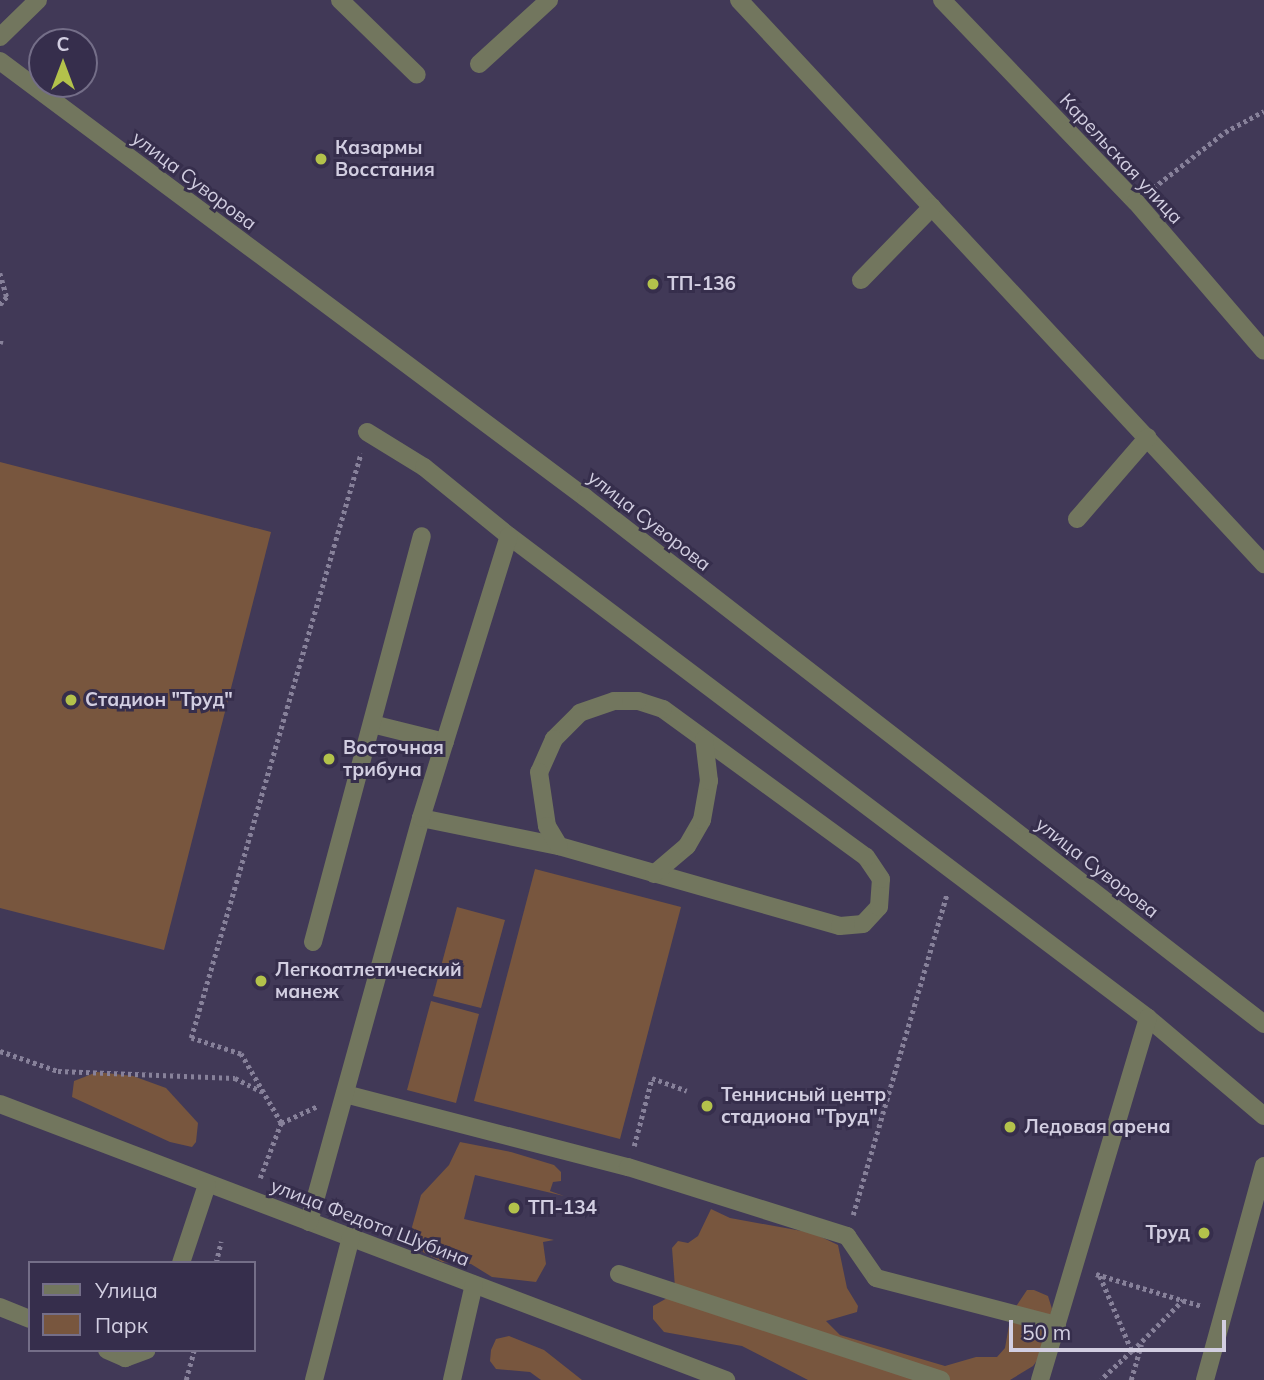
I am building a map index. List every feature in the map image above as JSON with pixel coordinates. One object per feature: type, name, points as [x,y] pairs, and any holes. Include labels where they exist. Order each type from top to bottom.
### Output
[{"type":"street","points":[[0,37],[38,0]]},
{"type":"street","points":[[340,0],[416,75]]},
{"type":"street","points":[[480,64],[549,0]]},
{"type":"street","points":[[739,0],[1264,564]]},
{"type":"street","name":"Карельская улица","points":[[942,0],[1136,202],[1264,351]]},
{"type":"street","name":"улица Суворова","points":[[0,61],[586,498],[1264,1024]]},
{"type":"street","points":[[861,280],[932,207]]},
{"type":"street","points":[[367,432],[424,467],[509,536],[1148,1018],[1264,1116]]},
{"type":"street","points":[[1077,519],[1148,437]]},
{"type":"street","points":[[313,942],[422,536]]},
{"type":"street","points":[[309,1222],[421,818],[509,536]]},
{"type":"street","points":[[421,818],[559,846],[840,926],[863,924],[879,906],[881,879],[866,857],[663,709],[638,701],[614,701],[580,713],[554,739],[539,772],[547,826],[559,846]]},
{"type":"street","points":[[372,724],[445,742]]},
{"type":"street","points":[[654,874],[687,846],[702,820],[709,780],[704,739]]},
{"type":"street","points":[[1040,1380],[1148,1018]]},
{"type":"street","points":[[345,1094],[628,1167],[847,1236],[876,1278],[1057,1325]]},
{"type":"street","name":"улица Федота Шубина","points":[[0,1104],[207,1185],[726,1380]]},
{"type":"street","points":[[1205,1380],[1222,1313],[1256,1223],[1264,1166]]},
{"type":"street","points":[[182,1261],[207,1185]]},
{"type":"street","points":[[314,1380],[351,1237]]},
{"type":"street","points":[[619,1274],[941,1380]]},
{"type":"street","points":[[452,1380],[474,1284]]},
{"type":"street","points":[[0,1307],[28,1318]]},
{"type":"street","points":[[112,1352],[125,1357],[141,1352]]},
{"type":"path","points":[[1136,202],[1225,132],[1264,111]]},
{"type":"path","points":[[0,273],[8,297],[0,305]]},
{"type":"path","points":[[281,1123],[241,1054],[191,1038],[367,432]]},
{"type":"path","points":[[847,1236],[954,872]]},
{"type":"path","points":[[0,1051],[58,1071],[235,1078],[264,1093]]},
{"type":"path","points":[[628,1167],[652,1078],[687,1091]]},
{"type":"path","points":[[257,1185],[281,1123],[345,1094]]},
{"type":"path","points":[[216,1261],[221,1242]]},
{"type":"path","points":[[1073,1268],[1222,1313]]},
{"type":"path","points":[[1099,1275],[1132,1351]]},
{"type":"path","points":[[1101,1380],[1183,1300]]},
{"type":"path","points":[[1131,1380],[1142,1341]]},
{"type":"path","points":[[186,1380],[193,1352]]},
{"type":"green space","points":[[0,462],[271,532],[164,950],[0,908]]},
{"type":"green space","points":[[535,869],[681,907],[620,1139],[474,1101]]},
{"type":"green space","points":[[457,907],[505,920],[481,1008],[433,996]]},
{"type":"green space","points":[[431,1001],[479,1014],[456,1103],[407,1090]]},
{"type":"green space","points":[[97,1072],[133,1076],[166,1088],[198,1123],[196,1142],[192,1147],[170,1142],[72,1097],[74,1081]]},
{"type":"green space","points":[[460,1142],[511,1152],[554,1165],[561,1172],[561,1181],[553,1182],[550,1191],[564,1196],[475,1175],[464,1219],[554,1240],[543,1242],[546,1264],[536,1282],[492,1277],[471,1264],[442,1262],[417,1249],[412,1227],[421,1195],[449,1165]]},
{"type":"green space","points":[[711,1209],[730,1218],[813,1233],[838,1245],[847,1288],[858,1306],[857,1312],[826,1321],[840,1335],[945,1366],[976,1357],[997,1357],[1005,1348],[1011,1314],[1027,1290],[1034,1290],[1048,1296],[1052,1309],[1041,1355],[1033,1366],[1010,1380],[808,1380],[742,1346],[664,1332],[653,1319],[653,1306],[669,1297],[675,1287],[672,1248],[678,1241],[688,1243],[698,1236]]},
{"type":"green space","points":[[509,1336],[544,1350],[582,1380],[541,1380],[530,1372],[496,1369],[490,1361],[491,1350],[496,1339]]},
{"type":"place","name":"Казармы Восстания","points":[[321,159]]},
{"type":"place","name":"ТП-136","points":[[653,284]]},
{"type":"place","name":"Стадион \"Труд\"","points":[[71,700]]},
{"type":"place","name":"Восточная трибуна","points":[[329,759]]},
{"type":"place","name":"Легкоатлетический манеж","points":[[261,981]]},
{"type":"place","name":"Теннисный центр стадиона \"Труд\"","points":[[707,1106]]},
{"type":"place","name":"Ледовая арена","points":[[1010,1127]]},
{"type":"place","name":"ТП-134","points":[[514,1208]]},
{"type":"place","name":"Труд","points":[[1204,1233]]}]
